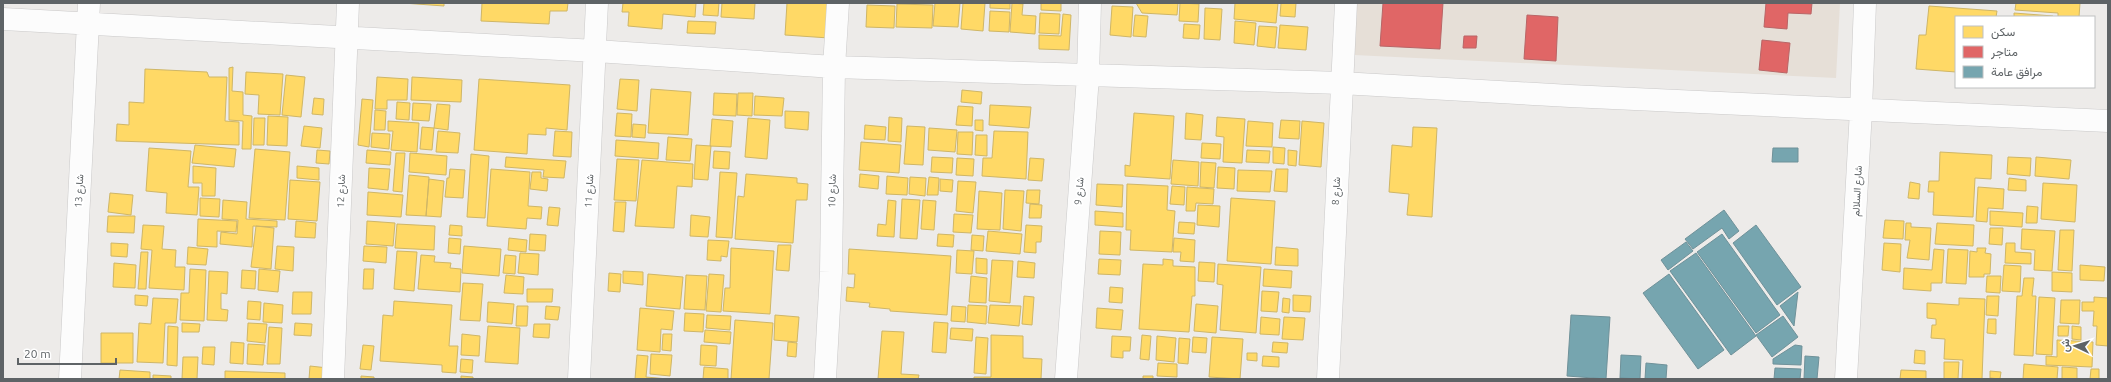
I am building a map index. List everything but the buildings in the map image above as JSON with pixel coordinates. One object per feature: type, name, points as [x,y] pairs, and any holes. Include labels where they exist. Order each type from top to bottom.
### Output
[{"type":"street","name":"شارع 12","points":[[333,379],[348,3]]},
{"type":"street","name":"شارع 11","points":[[579,379],[596,51],[597,3]]},
{"type":"street","name":"شارع 10","points":[[825,379],[831,272],[834,67],[838,3]]},
{"type":"street","name":"شارع 9","points":[[1066,379],[1088,76],[1090,3]]},
{"type":"street","name":"شارع 8","points":[[1328,379],[1346,3]]},
{"type":"street","name":"شارع السلالم","points":[[1846,379],[1862,110],[1865,3]]},
{"type":"street","points":[[3,19],[88,13],[347,38],[596,51],[834,67],[1341,83],[2108,121]]},
{"type":"street","name":"شارع 13","points":[[70,379],[88,13]]},
{"type":"shaded area","points":[[1357,3],[1840,3],[1836,78],[1354,55]]}]
